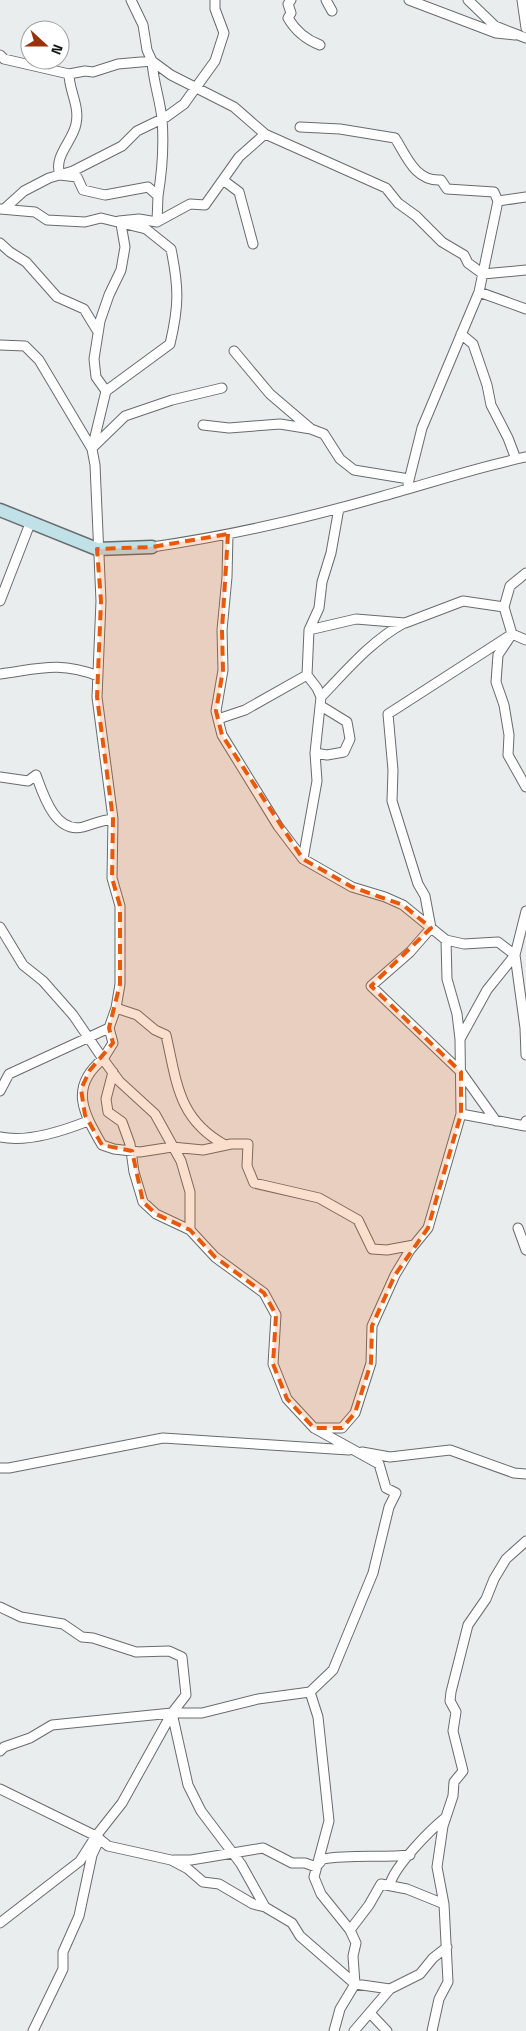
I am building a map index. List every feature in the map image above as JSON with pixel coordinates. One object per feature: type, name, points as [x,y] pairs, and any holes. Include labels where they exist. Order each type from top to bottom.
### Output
[{"type":"main road","points":[[0,510],[97,549],[152,547]]},
{"type":"street","points":[[131,0],[144,25],[147,50],[152,61],[153,79],[162,119],[162,172],[158,196],[157,222]]},
{"type":"street","points":[[2,209],[24,191],[60,174],[73,171],[122,146],[137,131],[162,119],[184,104],[215,61],[224,33],[215,10],[214,0]]},
{"type":"street","points":[[291,0],[288,4],[290,13],[288,18],[290,22],[306,40],[320,45]]},
{"type":"street","points":[[326,0],[332,11]]},
{"type":"street","points":[[409,0],[496,33],[515,35]]},
{"type":"street","points":[[468,0],[495,26],[526,38]]},
{"type":"street","points":[[522,0],[526,28]]},
{"type":"street","points":[[0,55],[4,59],[69,74],[85,71],[94,72],[118,64],[152,61],[171,75],[234,107],[265,134],[386,188],[398,203],[416,216],[442,242],[464,255],[468,263],[483,274],[526,270]]},
{"type":"street","points":[[60,174],[58,168],[62,154],[76,125],[75,101],[69,74]]},
{"type":"street","points":[[300,127],[340,129],[395,138],[408,162],[422,176],[441,180],[447,188],[494,192],[498,201],[479,292],[422,428],[406,489]]},
{"type":"street","points":[[117,223],[139,219],[157,222],[190,204],[205,205],[239,157],[265,134]]},
{"type":"street","points":[[60,174],[77,177],[83,190],[105,195],[148,187],[158,196]]},
{"type":"street","points":[[223,180],[239,192],[253,244]]},
{"type":"street","points":[[498,201],[526,197]]},
{"type":"street","points":[[2,209],[35,212],[47,220],[85,222],[101,218],[146,230],[171,249],[177,276],[178,309],[170,344],[106,391],[92,449]]},
{"type":"street","points":[[106,391],[96,377],[94,359],[98,332],[109,295],[121,270],[125,247],[117,223]]},
{"type":"street","points":[[0,243],[26,262],[57,297],[84,309],[98,332]]},
{"type":"street","points":[[479,292],[526,309]]},
{"type":"street","points":[[462,334],[473,344],[487,385],[491,405],[516,460]]},
{"type":"street","points":[[0,345],[25,346],[39,360],[92,449],[95,465],[97,549],[101,601],[98,697],[113,818],[112,878],[120,906],[120,984],[116,1008],[109,1028],[113,1043],[103,1059],[90,1070],[81,1089],[85,1115],[102,1144],[132,1151],[140,1152],[172,1147],[203,1150],[226,1145],[248,1144],[247,1166],[254,1183],[319,1198],[358,1220],[372,1249],[387,1250],[414,1245]]},
{"type":"street","points":[[234,351],[270,394],[311,429]]},
{"type":"street","points":[[92,449],[124,416],[172,400],[222,388]]},
{"type":"street","points":[[202,425],[229,428],[280,424],[311,429],[324,434],[340,459],[354,470],[409,479]]},
{"type":"street","points":[[152,547],[228,534],[339,508],[472,469],[526,457]]},
{"type":"street","points":[[303,860],[317,781],[315,753],[321,702],[317,688],[306,676],[309,630],[319,608],[322,582],[331,553],[339,508]]},
{"type":"street","points":[[0,601],[4,580],[31,522]]},
{"type":"street","points":[[228,534],[227,576],[222,630],[224,670],[216,711],[222,735],[246,777],[303,860],[352,887],[385,897],[402,905],[446,940],[464,944],[498,942],[515,955]]},
{"type":"street","points":[[512,634],[504,607],[510,586],[526,573]]},
{"type":"street","points":[[321,702],[366,650],[385,634],[405,623],[463,601],[504,607]]},
{"type":"street","points":[[309,630],[356,619],[405,623]]},
{"type":"street","points":[[512,634],[526,640]]},
{"type":"street","points":[[512,634],[498,655],[496,682],[504,705],[509,735],[508,755],[526,787]]},
{"type":"street","points":[[431,928],[426,896],[418,884],[392,802],[393,770],[388,714],[512,634]]},
{"type":"street","points":[[0,674],[52,666],[73,668],[98,676]]},
{"type":"street","points":[[218,719],[245,710],[306,676]]},
{"type":"street","points":[[315,753],[327,755],[344,752],[350,739],[347,722],[321,702]]},
{"type":"street","points":[[0,777],[28,781],[36,775],[53,813],[58,820],[69,825],[81,827],[113,818]]},
{"type":"street","points":[[526,911],[515,955],[525,1028],[526,1054]]},
{"type":"street","points":[[0,927],[23,965],[58,998],[113,1072],[134,1096],[154,1114],[181,1161],[190,1192],[190,1230]]},
{"type":"street","points":[[431,928],[410,952],[371,986],[397,1012],[434,1044],[461,1072],[496,1121]]},
{"type":"street","points":[[314,1428],[342,1428],[354,1413],[371,1364],[372,1326],[395,1275],[414,1245],[428,1228],[461,1114],[460,1040],[457,1014],[447,979],[446,940]]},
{"type":"street","points":[[460,1040],[487,990],[515,955]]},
{"type":"street","points":[[116,1008],[138,1015],[155,1030],[166,1035],[177,1081],[189,1115],[208,1135],[226,1145]]},
{"type":"street","points":[[0,1091],[8,1074],[109,1028]]},
{"type":"street","points":[[0,1751],[4,1747],[30,1738],[52,1725],[172,1713],[202,1712],[258,1699],[310,1692],[333,1670],[373,1573],[385,1522],[396,1493],[386,1488],[380,1464],[350,1450],[314,1428],[287,1399],[273,1364],[276,1315],[264,1293],[215,1257],[190,1230],[156,1214],[143,1202],[132,1151],[122,1122],[108,1112],[106,1099],[113,1072]]},
{"type":"street","points":[[461,1114],[525,1126],[526,1121]]},
{"type":"street","points":[[0,1137],[8,1139],[48,1134],[88,1121]]},
{"type":"street","points":[[518,1228],[526,1250]]},
{"type":"street","points":[[0,1468],[9,1468],[163,1438],[350,1450],[390,1457],[450,1450],[514,1473],[526,1474]]},
{"type":"street","points":[[432,2031],[439,1999],[448,1982],[444,1904],[437,1867],[446,1818],[453,1796],[454,1782],[463,1771],[452,1731],[456,1712],[450,1701],[468,1624],[486,1599],[494,1579],[506,1559],[526,1541]]},
{"type":"street","points":[[0,1607],[21,1617],[63,1624],[82,1637],[93,1638],[136,1652],[168,1651],[182,1657],[186,1695],[172,1713],[122,1803],[80,1861],[0,1923]]},
{"type":"street","points":[[310,1692],[318,1717],[329,1821],[314,1877],[320,1894],[350,1930],[356,1943],[354,1956],[355,1984],[340,2009],[334,2031]]},
{"type":"street","points":[[172,1713],[188,1785],[201,1811],[233,1852],[265,1907]]},
{"type":"street","points":[[0,1789],[98,1837],[108,1846],[171,1860],[191,1860],[263,1848],[292,1863],[305,1863],[316,1867]]},
{"type":"street","points":[[390,1884],[393,1874],[432,1829],[446,1818]]},
{"type":"street","points":[[33,2031],[63,1969],[63,1952],[79,1916],[92,1854],[98,1837]]},
{"type":"street","points":[[316,1867],[323,1859],[344,1855],[366,1857],[410,1855]]},
{"type":"street","points":[[171,1860],[188,1868],[203,1882],[219,1884],[253,1904],[265,1907],[292,1923],[300,1936],[355,1984],[390,1990]]},
{"type":"street","points":[[350,1930],[369,1905],[381,1884],[407,1888],[444,1904]]},
{"type":"street","points":[[354,2031],[390,1990],[420,1974],[433,1958],[447,1947]]},
{"type":"street","points":[[370,2012],[386,2031]]},
{"type":"highlighted area","points":[[228,534],[222,630],[223,670],[216,711],[222,735],[303,859],[352,887],[403,905],[431,928],[371,986],[461,1072],[461,1114],[428,1228],[395,1275],[372,1326],[371,1363],[355,1413],[342,1428],[314,1428],[287,1399],[273,1364],[276,1315],[264,1293],[215,1257],[190,1230],[156,1214],[143,1202],[132,1151],[102,1145],[85,1115],[81,1089],[90,1070],[113,1043],[109,1028],[120,984],[120,906],[112,878],[113,819],[97,697],[101,601],[97,549],[152,547]]}]
